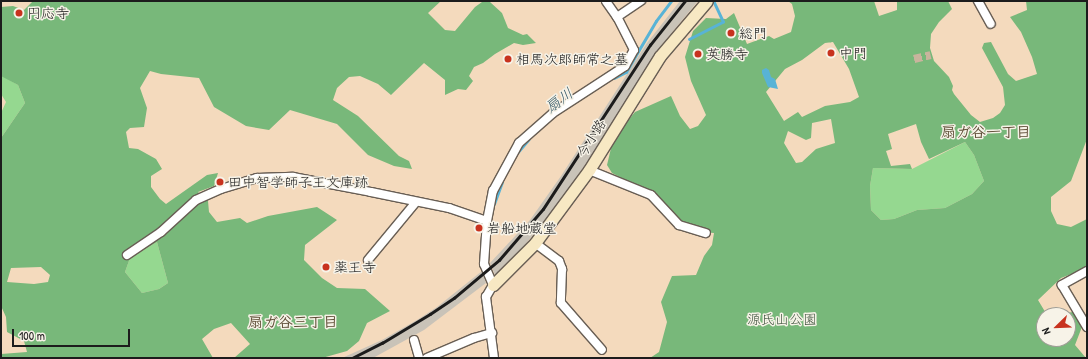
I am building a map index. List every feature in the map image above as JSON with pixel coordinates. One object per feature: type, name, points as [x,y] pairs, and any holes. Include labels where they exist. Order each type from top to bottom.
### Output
[{"type":"street","points":[[494,358],[492,332],[486,297],[493,285],[484,264],[487,221],[493,191],[511,155],[519,143],[553,113],[625,66],[634,50],[617,17],[606,1]]},
{"type":"street","points":[[617,17],[641,1]]},
{"type":"street","name":"今小路","points":[[493,285],[535,243],[589,170],[660,56],[707,1]]},
{"type":"street","points":[[978,1],[991,24]]},
{"type":"street","points":[[589,170],[651,195],[679,225],[706,233]]},
{"type":"street","points":[[127,255],[161,232],[196,200],[221,189],[257,178],[293,178],[371,192],[449,208],[487,221]]},
{"type":"street","points":[[368,260],[416,202]]},
{"type":"street","points":[[535,243],[559,261],[562,269],[561,303],[602,350]]},
{"type":"street","points":[[1087,272],[1062,285],[1087,327]]},
{"type":"street","points":[[427,358],[492,332]]},
{"type":"street","points":[[414,340],[419,358]]},
{"type":"shaded area","points":[[680,1],[698,1],[660,47],[592,155],[557,205],[524,246],[495,275],[490,263],[530,220],[561,176],[647,43]]},
{"type":"shaded area","points":[[482,271],[486,283],[424,330],[373,358],[342,358],[382,340],[417,320],[437,307]]},
{"type":"green space","points":[[33,1],[441,1],[428,13],[445,30],[455,31],[475,7],[482,2],[490,2],[502,13],[508,28],[523,35],[527,34],[536,43],[523,45],[514,43],[483,63],[474,67],[469,76],[473,81],[466,90],[458,89],[445,95],[445,80],[424,63],[391,95],[378,84],[360,76],[349,77],[337,88],[333,100],[358,116],[399,156],[409,161],[412,169],[394,166],[368,155],[337,124],[290,110],[269,130],[246,126],[214,107],[199,78],[161,74],[150,71],[140,88],[147,108],[144,127],[130,128],[126,132],[129,148],[138,149],[156,159],[162,169],[151,176],[151,187],[160,199],[166,204],[207,175],[218,173],[214,186],[198,192],[208,201],[209,212],[217,222],[240,218],[247,223],[268,216],[317,207],[337,220],[305,245],[304,260],[322,278],[337,288],[365,289],[390,311],[367,323],[359,341],[347,351],[322,358],[234,358],[250,344],[231,323],[214,329],[202,339],[213,358],[1,358],[1,354],[27,352],[24,341],[7,332],[6,317],[1,306],[1,138],[25,103],[18,85],[1,76],[1,7],[13,6],[24,10]],"holes":[[[157,242],[168,283],[159,289],[142,293],[125,272],[130,258]],[[41,267],[50,275],[48,282],[34,284],[7,282],[11,268]]]},
{"type":"green space","name":"源氏山公園","points":[[788,1],[874,1],[879,16],[897,10],[897,1],[948,1],[952,9],[939,22],[931,34],[930,48],[934,61],[949,77],[953,86],[952,90],[954,94],[971,115],[980,122],[993,118],[1000,113],[1005,105],[1003,87],[982,48],[984,43],[991,42],[1008,74],[1016,81],[1037,74],[1032,57],[1021,32],[1010,17],[1027,10],[1026,1],[1087,1],[1087,139],[1071,181],[1051,197],[1051,211],[1057,224],[1071,227],[1087,219],[1087,268],[1061,278],[1038,300],[1042,307],[1036,307],[1036,347],[1076,346],[1086,358],[650,358],[659,352],[667,322],[661,302],[672,276],[696,275],[704,256],[712,245],[714,233],[686,231],[664,207],[637,186],[612,173],[607,165],[612,144],[618,132],[635,112],[671,96],[680,116],[690,129],[698,126],[706,115],[691,81],[685,57],[693,31],[706,18],[726,19],[734,13],[747,44],[769,36],[774,39],[791,32],[795,16],[792,4]],"holes":[[[833,42],[849,69],[859,97],[850,102],[825,106],[802,117],[798,112],[784,121],[766,92],[785,69],[802,60],[825,43]],[[831,119],[835,143],[816,149],[802,162],[796,163],[784,143],[788,131],[806,140],[811,138],[812,123]],[[916,124],[921,142],[929,159],[965,142],[974,155],[984,181],[972,194],[945,208],[917,210],[894,219],[881,220],[871,210],[870,186],[873,168],[912,169],[910,164],[891,166],[886,151],[892,149],[888,134]]]},
{"type":"green space","points":[[1,76],[18,85],[25,103],[1,138],[1,113],[6,102],[1,94]]},
{"type":"green space","points":[[965,142],[974,155],[984,181],[972,194],[945,208],[917,210],[894,219],[881,220],[871,210],[870,186],[873,168],[912,169]]},
{"type":"green space","points":[[157,242],[168,283],[159,289],[142,293],[125,272],[130,258]]},
{"type":"green space","points":[[1082,310],[1085,319],[1076,342],[1076,311]]},
{"type":"water","points":[[766,68],[769,70],[771,77],[775,79],[778,89],[768,87],[762,73],[762,70]]},
{"type":"waterway","name":"扇川","points":[[614,78],[626,72],[656,21],[671,1]]},
{"type":"waterway","points":[[689,39],[723,22],[713,1]]},
{"type":"waterway","name":"扇川","points":[[518,152],[528,140]]},
{"type":"waterway","name":"扇川","points":[[494,204],[502,182]]},
{"type":"tunnel","points":[[914,59],[931,55]]},
{"type":"railway","points":[[352,358],[382,343],[430,314],[454,298],[499,260],[543,209],[650,45],[685,1]]},
{"type":"place","name":"円応寺","points":[[19,13]]},
{"type":"place","name":"総門","points":[[731,33]]},
{"type":"place","name":"中門","points":[[831,53]]},
{"type":"place","name":"英勝寺","points":[[698,54]]},
{"type":"place","name":"相馬次郎師常之墓","points":[[508,59]]},
{"type":"place","name":"田中智学師子王文庫跡","points":[[220,182]]},
{"type":"place","name":"岩船地蔵堂","points":[[479,228]]},
{"type":"place","name":"薬王寺","points":[[326,267]]},
{"type":"district","name":"扇ガ谷一丁目","points":[[986,132]]},
{"type":"district","name":"扇ガ谷三丁目","points":[[293,322]]}]
